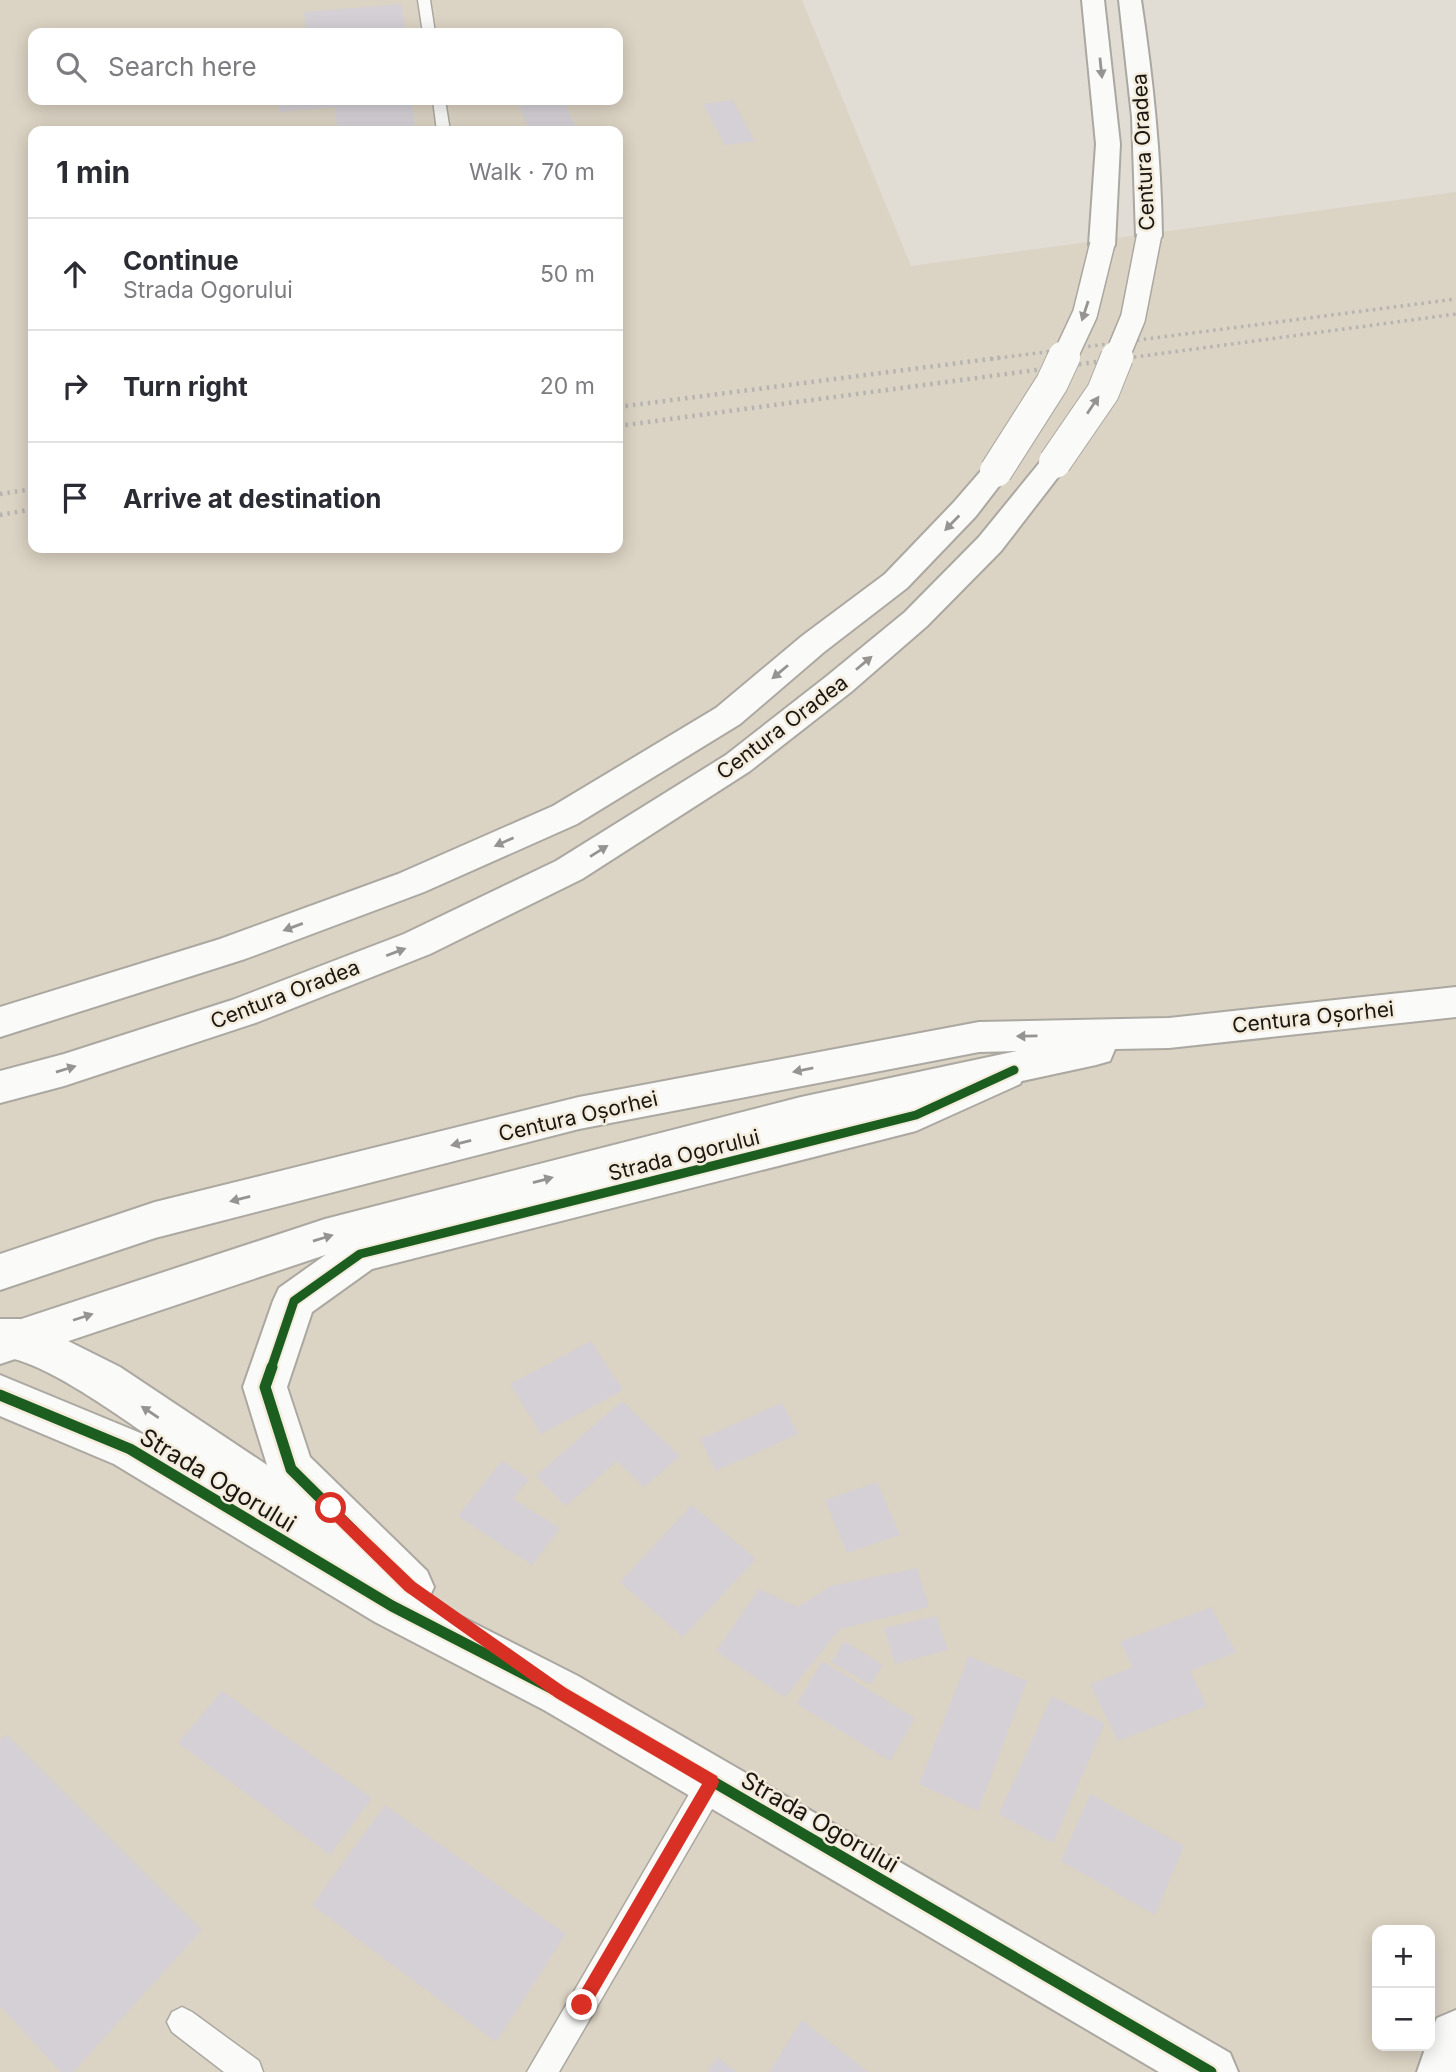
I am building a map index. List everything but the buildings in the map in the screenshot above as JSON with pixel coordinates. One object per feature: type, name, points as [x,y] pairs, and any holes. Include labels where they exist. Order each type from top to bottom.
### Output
[{"type":"main road","name":"Centura Oradea","points":[[0,1022],[232,950],[411,883],[565,815],[727,716],[813,644],[896,581],[965,509],[996,471],[1052,383],[1085,314],[1101,245],[1108,144],[1093,0]]},
{"type":"main road","name":"Centura Oradea","points":[[0,1087],[64,1070],[245,1011],[417,944],[569,870],[738,764],[916,619],[990,544],[1055,462],[1103,391],[1133,318],[1149,236],[1149,193],[1130,0]]},
{"type":"main road","name":"Centura Oșorhei","points":[[0,1272],[155,1220],[579,1112],[979,1037],[1169,1033],[1456,1002]]},
{"type":"main road","name":"Centura Oșorhei","points":[[1014,1070],[1169,1033]]},
{"type":"main road","points":[[6,1340],[325,1237],[801,1112],[1014,1070]]},
{"type":"main road","name":"Strada Ogorului","points":[[410,1587],[291,1469],[265,1387],[294,1301],[360,1254],[916,1115],[1014,1070]]},
{"type":"main road","name":"Strada Ogorului","points":[[6,1340],[104,1381],[410,1587],[561,1693]]},
{"type":"main road","name":"Strada Ogorului","points":[[0,1395],[130,1449],[392,1606],[561,1693],[1211,2072]]},
{"type":"main road","points":[[1444,2072],[1456,2037]]},
{"type":"lane","points":[[424,0],[428,28]]},
{"type":"lane","points":[[440,105],[443,126]]},
{"type":"lane","points":[[542,2072],[712,1782]]},
{"type":"lane","points":[[182,2022],[248,2072]]},
{"type":"shaded area","points":[[0,0],[802,0],[911,266],[1456,192],[1456,2072],[0,2072]]},
{"type":"railway","points":[[991,359],[1456,299]]},
{"type":"railway","points":[[1120,359],[1456,314]]},
{"type":"railway","points":[[623,406],[1005,357]]},
{"type":"railway","points":[[623,425],[1133,357]]},
{"type":"railway","points":[[0,494],[28,490]]},
{"type":"railway","points":[[0,515],[28,510]]},
{"type":"cycle path","points":[[410,1587],[291,1469],[265,1387],[294,1301],[360,1254],[916,1115],[1014,1070]]},
{"type":"cycle path","points":[[0,1395],[130,1449],[392,1606],[561,1693],[1211,2072]]},
{"type":"route","points":[[331,1508],[410,1587],[561,1693],[712,1782],[582,2005]]}]
